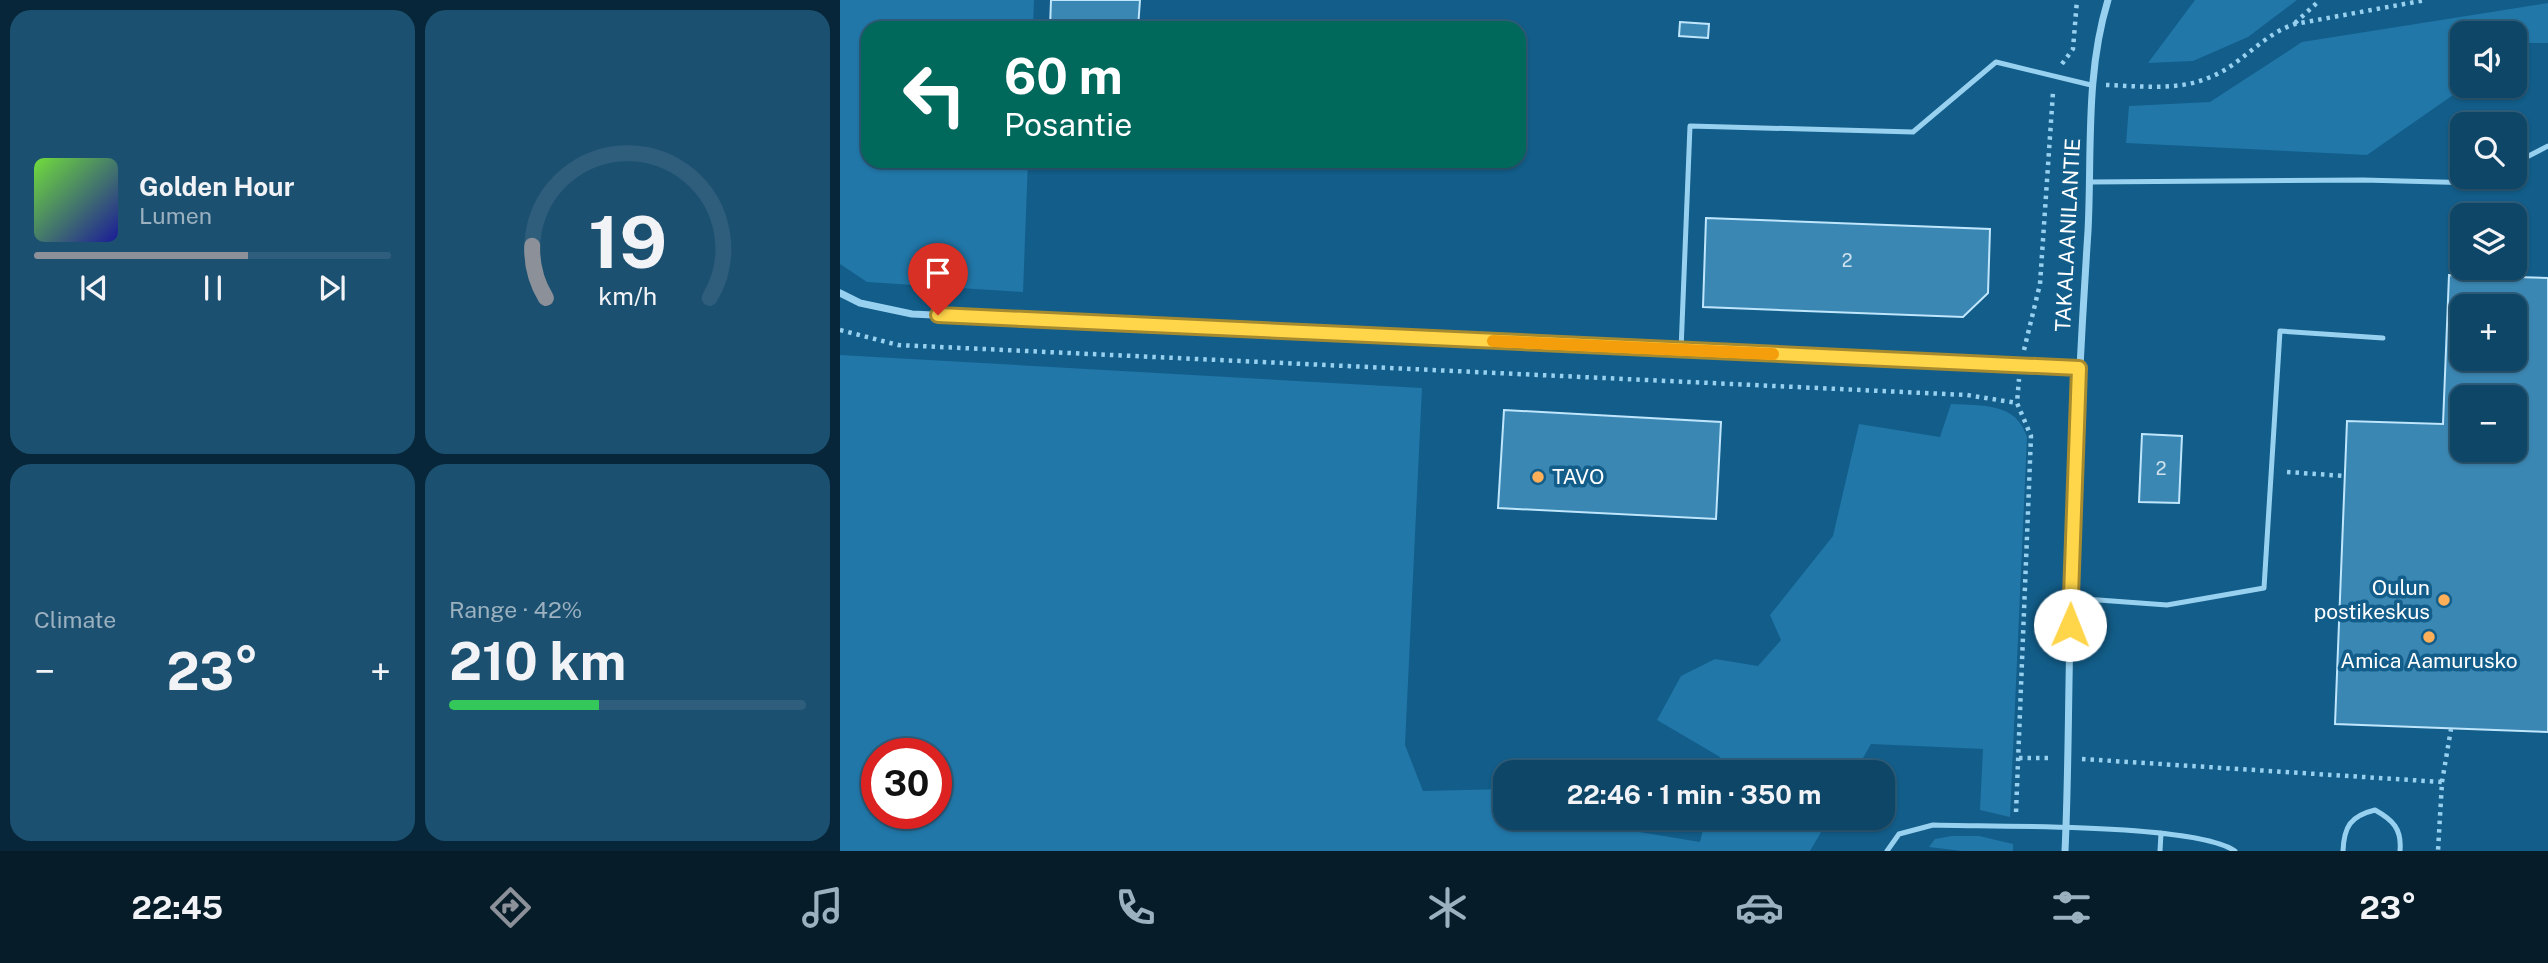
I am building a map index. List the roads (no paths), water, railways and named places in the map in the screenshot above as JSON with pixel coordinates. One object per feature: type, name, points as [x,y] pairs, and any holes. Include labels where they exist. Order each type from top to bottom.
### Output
[{"type":"street","name":"TAKALAANILANTIE","points":[[2064,851],[2070,758],[2071,598],[2079,368],[2090,183],[2091,85],[2097,35],[2108,0]]},
{"type":"street","points":[[840,293],[860,303],[912,314],[2079,368]]},
{"type":"lane","points":[[1681,349],[1690,126],[1913,132],[1996,62],[2091,85]]},
{"type":"lane","points":[[2527,157],[2548,146]]},
{"type":"lane","points":[[2090,183],[2363,180],[2450,182]]},
{"type":"lane","points":[[2071,598],[2167,605],[2264,588],[2280,331],[2383,338]]},
{"type":"lane","points":[[2343,851],[2344,829],[2358,814],[2375,810],[2391,819],[2401,835],[2400,851]]},
{"type":"lane","points":[[1887,851],[1899,834],[1933,825],[2161,833],[2224,843],[2235,851]]},
{"type":"lane","points":[[2160,851],[2161,833]]},
{"type":"place","name":"TAVO","points":[[1538,477]]},
{"type":"place","name":"Oulun postikeskus","points":[[2444,600]]},
{"type":"place","name":"Amica Aamurusko","points":[[2429,637]]}]
